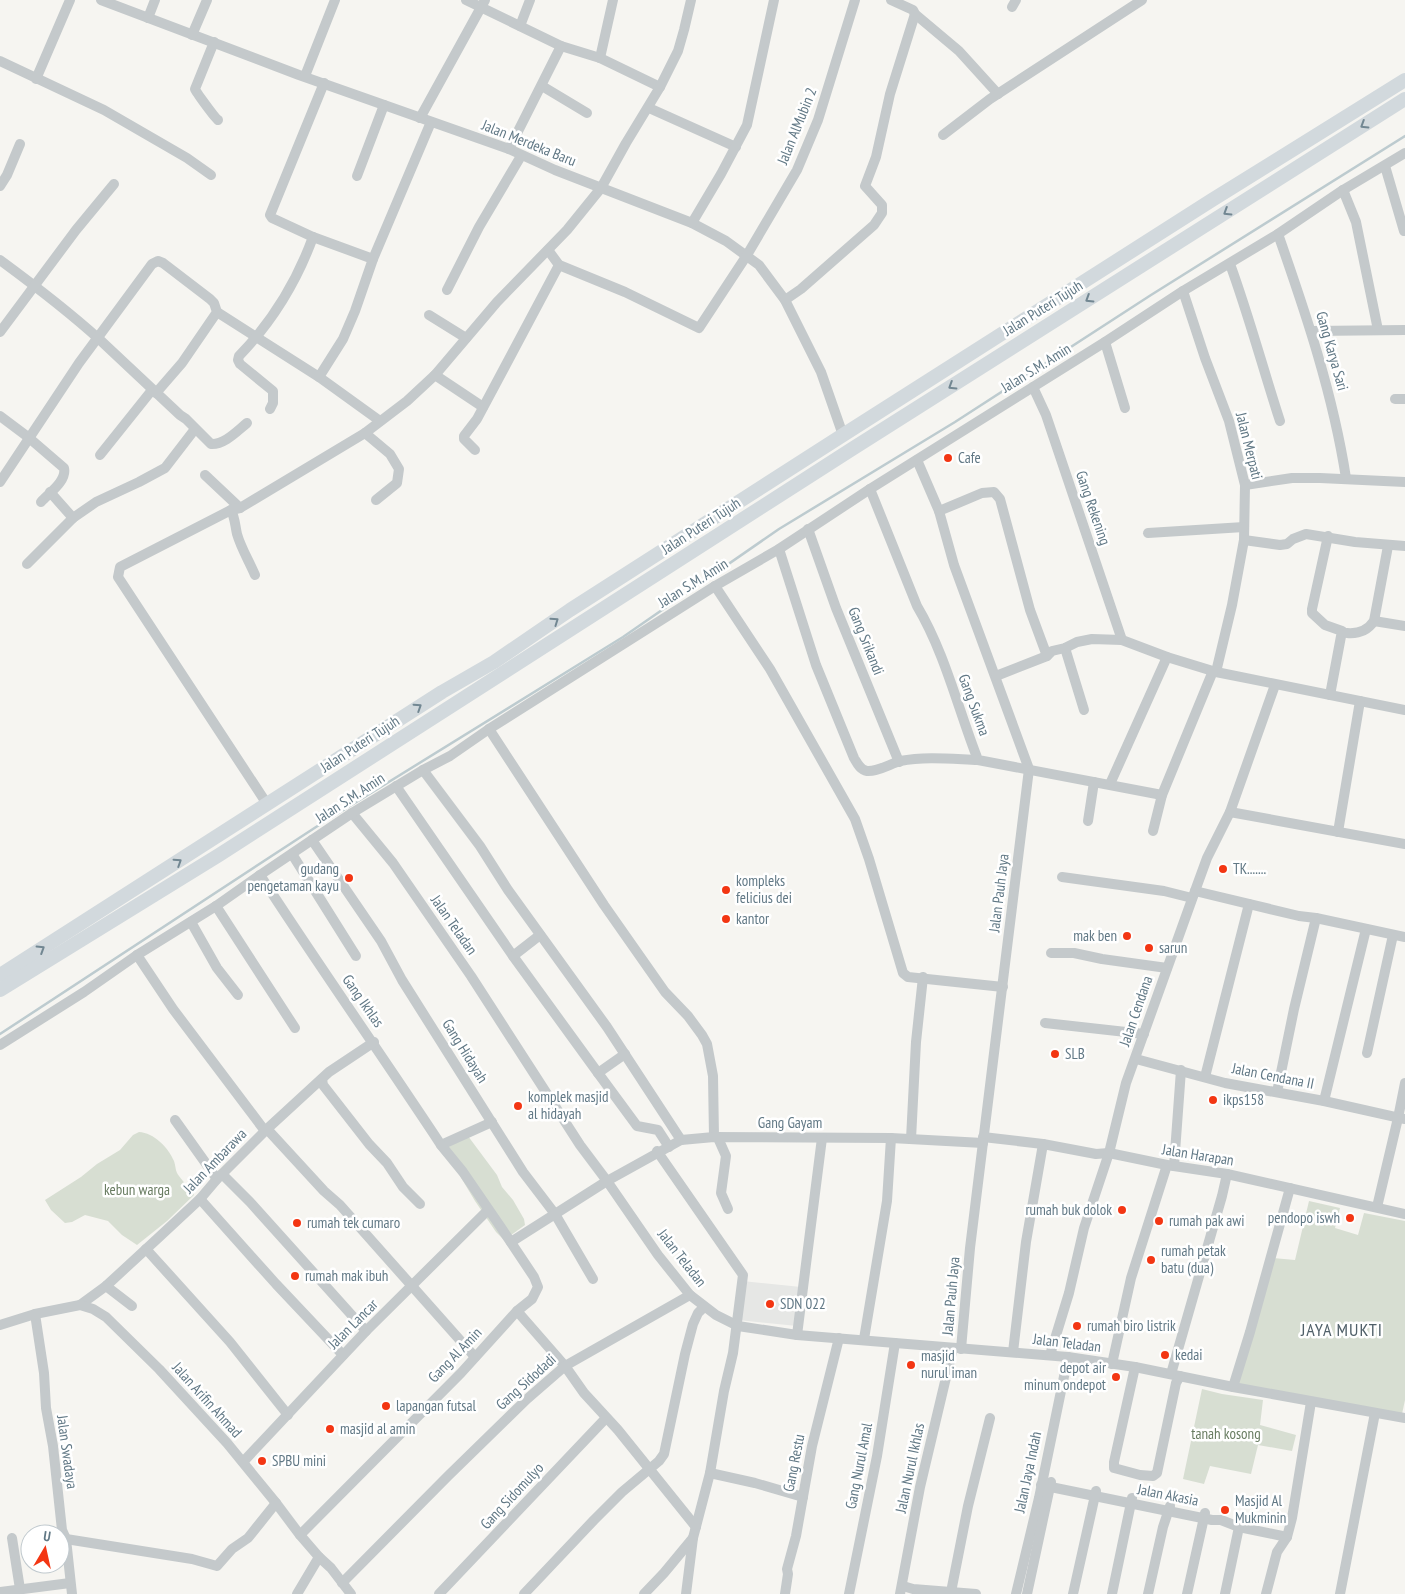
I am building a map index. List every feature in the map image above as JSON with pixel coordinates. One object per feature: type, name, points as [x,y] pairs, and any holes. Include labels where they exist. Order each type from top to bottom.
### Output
[{"type":"highway","name":"Jalan Puteri Tujuh","points":[[0,975],[442,692],[494,662],[570,610],[843,435],[1212,200],[1405,80]]},
{"type":"highway","name":"Jalan Puteri Tujuh","points":[[0,990],[219,855],[852,449],[1405,99]]},
{"type":"highway","points":[[1178,223],[1186,237]]},
{"type":"street","points":[[36,79],[70,0]]},
{"type":"street","name":"Jalan Merdeka Baru","points":[[101,0],[192,35],[509,149],[521,156],[692,223],[726,240],[747,255],[770,277],[785,300],[821,372],[843,435]]},
{"type":"street","points":[[148,18],[155,0]]},
{"type":"street","points":[[192,35],[206,0]]},
{"type":"street","points":[[305,76],[335,0]]},
{"type":"street","points":[[466,0],[484,3],[520,26],[561,46],[600,58],[660,88]]},
{"type":"street","points":[[520,26],[530,0]]},
{"type":"street","points":[[600,58],[613,0]]},
{"type":"street","points":[[268,804],[118,574],[120,567],[122,564],[235,509],[365,433],[407,401],[435,375],[497,302],[567,230],[602,188],[626,142],[649,108],[678,51],[691,0]]},
{"type":"street","points":[[692,223],[747,125],[774,0]]},
{"type":"street","name":"Jalan AlMubin 2","points":[[559,265],[625,292],[699,328],[747,255],[797,170],[818,120],[856,0]]},
{"type":"street","points":[[891,0],[914,12],[958,51],[998,94]]},
{"type":"street","points":[[785,300],[801,289],[874,225],[882,214],[882,205],[865,186],[876,157],[890,94],[919,0]]},
{"type":"street","points":[[943,135],[998,94],[1142,0]]},
{"type":"street","points":[[420,118],[484,3]]},
{"type":"street","points":[[214,42],[195,89],[196,93],[203,99],[214,117],[218,120]]},
{"type":"street","points":[[509,149],[561,46]]},
{"type":"street","points":[[0,61],[104,110],[187,158],[211,175]]},
{"type":"street","points":[[324,83],[270,215],[272,218],[314,236],[373,259]]},
{"type":"street","points":[[542,86],[587,113]]},
{"type":"street","points":[[357,176],[384,105]]},
{"type":"street","points":[[649,108],[736,147]]},
{"type":"street","points":[[319,377],[342,339],[373,259],[431,122]]},
{"type":"street","points":[[0,186],[4,173],[20,144]]},
{"type":"street","name":"Jalan S.M. Amin","points":[[0,1044],[216,906],[352,813],[450,756],[489,729],[715,586],[779,550],[870,488],[1105,342],[1183,291],[1278,234],[1343,190],[1405,153]]},
{"type":"street","points":[[447,290],[479,228],[521,156]]},
{"type":"street","points":[[1385,166],[1404,231]]},
{"type":"street","points":[[0,332],[76,230],[114,184]]},
{"type":"street","points":[[1343,190],[1356,222],[1378,330]]},
{"type":"street","name":"Gang Karya Sari","points":[[1278,234],[1312,331],[1337,422],[1346,478]]},
{"type":"street","points":[[270,409],[273,403],[273,391],[240,364],[239,356],[256,338],[284,300],[314,236]]},
{"type":"street","points":[[475,450],[464,439],[464,436],[477,419],[559,265],[548,250]]},
{"type":"street","points":[[0,260],[98,339],[154,392],[186,419],[210,444],[216,444],[226,439],[247,423]]},
{"type":"street","points":[[0,482],[79,363],[152,264],[158,261],[210,299],[217,312],[319,377],[380,422]]},
{"type":"street","points":[[1230,264],[1250,320],[1257,351],[1280,421]]},
{"type":"street","name":"Jalan Merpati","points":[[1153,831],[1162,794],[1215,671],[1232,605],[1244,540],[1244,485],[1228,421],[1183,291]]},
{"type":"street","points":[[100,455],[154,392],[182,363],[217,312]]},
{"type":"street","points":[[429,315],[466,338]]},
{"type":"street","points":[[1312,331],[1405,330]]},
{"type":"street","points":[[1105,342],[1125,408]]},
{"type":"street","points":[[435,375],[483,406]]},
{"type":"street","name":"Gang Rekening","points":[[1033,387],[1046,414],[1122,640]]},
{"type":"street","points":[[0,416],[64,468],[64,478],[41,502]]},
{"type":"street","points":[[27,564],[73,518],[96,502],[165,468],[195,429]]},
{"type":"street","points":[[365,433],[390,454],[399,468],[397,483],[376,500]]},
{"type":"street","name":"Jalan Pauh Jaya","points":[[916,460],[939,511],[954,565],[1029,769],[957,1348]]},
{"type":"street","points":[[206,475],[235,509],[240,543],[255,575]]},
{"type":"street","points":[[1244,485],[1292,478],[1346,478],[1405,482]]},
{"type":"street","name":"Gang Sukma","points":[[870,488],[916,606],[926,622],[942,659],[978,760],[1162,794]]},
{"type":"street","points":[[50,492],[73,518]]},
{"type":"street","points":[[939,511],[982,494],[994,492],[997,494],[1030,610],[1047,656]]},
{"type":"street","points":[[1148,533],[1244,527]]},
{"type":"street","name":"Gang Srikandi","points":[[808,529],[836,608],[900,762]]},
{"type":"street","points":[[1244,540],[1280,545],[1287,544],[1293,538],[1306,534],[1328,536],[1355,542],[1405,546]]},
{"type":"street","points":[[1328,536],[1312,614],[1324,625],[1345,632],[1361,632],[1370,627],[1374,621],[1388,546]]},
{"type":"street","points":[[779,550],[816,666],[859,767],[865,771],[871,771],[900,762],[926,758],[978,760]]},
{"type":"street","points":[[715,586],[770,669],[855,819],[903,973],[908,977],[923,977],[1003,987]]},
{"type":"street","points":[[1374,621],[1405,626]]},
{"type":"street","points":[[1330,695],[1345,632]]},
{"type":"street","points":[[996,676],[1077,642],[1092,639],[1122,640],[1167,657],[1215,671],[1405,710]]},
{"type":"street","points":[[1065,648],[1084,710]]},
{"type":"street","points":[[1110,784],[1167,657]]},
{"type":"street","name":"Jalan Cendana","points":[[1050,1355],[1084,1228],[1109,1154],[1126,1084],[1207,858],[1230,812],[1275,684]]},
{"type":"street","points":[[1338,832],[1360,701]]},
{"type":"street","points":[[489,729],[540,810],[626,936],[665,992],[688,1016],[707,1044],[713,1076],[716,1137],[726,1156],[721,1193],[728,1210]]},
{"type":"street","points":[[423,770],[480,846],[508,890],[625,1054],[681,1140]]},
{"type":"street","points":[[1088,821],[1094,782]]},
{"type":"street","points":[[396,786],[514,956],[637,1126],[658,1130],[669,1147]]},
{"type":"street","points":[[1230,812],[1405,844]]},
{"type":"street","name":"Jalan Teladan","points":[[352,813],[393,863],[465,968],[580,1145],[658,1255],[690,1295],[704,1307],[738,1326],[797,1335],[1068,1357],[1135,1367],[1233,1388],[1405,1418]]},
{"type":"street","name":"Gang Hidayah","points":[[312,840],[381,941],[402,980],[522,1172],[555,1214],[593,1279]]},
{"type":"street","points":[[292,854],[356,956]]},
{"type":"street","name":"Gang Ikhlas","points":[[260,875],[315,960],[374,1042],[441,1144],[463,1172],[534,1277]]},
{"type":"street","points":[[1062,877],[1194,894],[1405,937]]},
{"type":"street","points":[[1205,1077],[1249,904]]},
{"type":"street","points":[[216,906],[295,1028]]},
{"type":"street","points":[[1277,1092],[1294,1009],[1316,918]]},
{"type":"street","points":[[191,922],[217,968],[238,995]]},
{"type":"street","points":[[1324,1101],[1366,929]]},
{"type":"street","points":[[514,956],[540,935]]},
{"type":"street","points":[[1367,1053],[1393,935]]},
{"type":"street","points":[[1052,953],[1074,953],[1167,968]]},
{"type":"street","points":[[137,955],[179,1016],[266,1130],[340,1205],[475,1357]]},
{"type":"street","points":[[911,1139],[916,1042],[923,977]]},
{"type":"street","points":[[1045,1022],[1144,1034]]},
{"type":"street","name":"Jalan Ambarawa","points":[[80,1305],[106,1286],[200,1199],[266,1130],[329,1072],[374,1042]]},
{"type":"street","points":[[598,1073],[625,1054]]},
{"type":"street","name":"Jalan Cendana II","points":[[1136,1059],[1225,1082],[1402,1118]]},
{"type":"street","points":[[1112,1364],[1130,1278],[1171,1166],[1181,1070]]},
{"type":"street","points":[[322,1079],[323,1085],[369,1144],[387,1163],[403,1187],[420,1204]]},
{"type":"street","points":[[1377,1207],[1402,1118],[1405,1083]]},
{"type":"street","points":[[175,1120],[220,1177],[250,1202],[366,1331]]},
{"type":"street","points":[[441,1144],[492,1122]]},
{"type":"street","name":"Gang Gayam","points":[[510,1242],[607,1181],[681,1140],[716,1137],[983,1140]]},
{"type":"street","points":[[797,1335],[822,1138]]},
{"type":"street","points":[[864,1339],[887,1201],[891,1138]]},
{"type":"street","name":"Jalan Harapan","points":[[983,1140],[1043,1144],[1226,1174],[1405,1214]]},
{"type":"street","points":[[1014,1352],[1026,1242],[1043,1144]]},
{"type":"street","points":[[658,1152],[743,1275],[738,1326],[724,1391],[710,1474],[693,1538],[686,1594]]},
{"type":"street","points":[[1135,1367],[1115,1455],[1114,1468],[1140,1475],[1153,1476],[1157,1472],[1176,1383],[1176,1375],[1226,1174]]},
{"type":"street","points":[[1233,1388],[1290,1188]]},
{"type":"street","points":[[200,1199],[343,1355]]},
{"type":"street","name":"Jalan Lancar","points":[[243,1462],[366,1331],[488,1210]]},
{"type":"street","points":[[146,1249],[230,1342],[288,1415]]},
{"type":"street","name":"Gang Al Amin","points":[[300,1535],[475,1357],[517,1311],[532,1299],[538,1287],[534,1277]]},
{"type":"street","points":[[106,1286],[132,1306]]},
{"type":"street","name":"Gang Sidodadi","points":[[342,1583],[462,1464],[565,1366],[690,1295]]},
{"type":"street","points":[[0,1325],[34,1314],[80,1305]]},
{"type":"street","name":"Jalan Arifin Ahmad","points":[[80,1305],[93,1309],[106,1317],[125,1334],[195,1408],[243,1462],[300,1535],[331,1568],[351,1594]]},
{"type":"street","points":[[524,1594],[594,1520],[659,1461],[664,1454],[693,1324],[698,1313],[704,1307]]},
{"type":"street","points":[[517,1311],[565,1366],[584,1393],[696,1527]]},
{"type":"street","name":"Jalan Swadaya","points":[[34,1314],[44,1373],[46,1408],[53,1446],[61,1524]]},
{"type":"street","name":"Gang Restu","points":[[785,1594],[787,1569],[796,1536],[812,1446],[839,1338]]},
{"type":"street","name":"Gang Nurul Amal","points":[[849,1594],[877,1456],[895,1343]]},
{"type":"street","name":"Jalan Nurul Ikhlas","points":[[901,1590],[920,1487],[957,1348]]},
{"type":"street","name":"Jalan Jaya Indah","points":[[1016,1594],[1046,1484],[1068,1357]]},
{"type":"street","points":[[1266,1594],[1277,1552],[1288,1537],[1311,1402]]},
{"type":"street","points":[[1340,1594],[1375,1413]]},
{"type":"street","name":"Gang Sidomulyo","points":[[439,1594],[606,1418]]},
{"type":"street","points":[[951,1592],[968,1506],[990,1418]]},
{"type":"street","points":[[710,1474],[803,1497]]},
{"type":"street","points":[[1027,1594],[1046,1484]]},
{"type":"street","name":"Jalan Akasia","points":[[1046,1484],[1170,1508],[1211,1517],[1239,1527],[1288,1537]]},
{"type":"street","points":[[1072,1594],[1096,1493]]},
{"type":"street","points":[[1112,1594],[1132,1501]]},
{"type":"street","points":[[70,1540],[192,1559],[217,1566],[232,1549],[248,1538],[276,1504]]},
{"type":"street","points":[[1148,1594],[1163,1527],[1170,1508]]},
{"type":"street","points":[[1187,1594],[1211,1517]]},
{"type":"street","points":[[1226,1594],[1239,1527]]},
{"type":"street","points":[[12,1538],[20,1589]]},
{"type":"street","points":[[644,1594],[693,1538]]},
{"type":"street","points":[[297,1594],[319,1557]]},
{"type":"street","name":"Jalan Swadaya","points":[[69,1574],[72,1594]]},
{"type":"street","points":[[0,1592],[70,1583]]},
{"type":"street","points":[[901,1590],[913,1589],[976,1594]]},
{"type":"shaded area","name":"SDN 022","points":[[742,1281],[801,1287],[797,1326],[738,1320]]},
{"type":"green space","name":"kebun warga","points":[[139,1132],[150,1135],[164,1146],[174,1161],[176,1171],[194,1195],[167,1221],[137,1245],[122,1235],[108,1221],[85,1215],[72,1222],[65,1223],[51,1210],[45,1200],[120,1150],[133,1135]]},
{"type":"green space","points":[[468,1136],[497,1175],[502,1187],[513,1200],[524,1219],[525,1225],[504,1240],[496,1232],[475,1201],[442,1146]]},
{"type":"green space","name":"tanah kosong","points":[[1309,1201],[1340,1208],[1335,1228],[1358,1235],[1364,1213],[1405,1221],[1405,1400],[1402,1414],[1236,1384],[1273,1258],[1295,1260]]},
{"type":"green space","name":"tanah kosong","points":[[1202,1389],[1263,1400],[1260,1425],[1296,1435],[1292,1451],[1258,1445],[1251,1474],[1210,1466],[1204,1484],[1183,1479]]},
{"type":"waterway","points":[[0,1034],[316,827],[623,637],[779,529],[955,422],[1151,295],[1405,136]]},
{"type":"place","name":"Cafe","points":[[948,458]]},
{"type":"place","name":"TK.......","points":[[1223,869]]},
{"type":"place","name":"gudang pengetaman kayu","points":[[349,878]]},
{"type":"place","name":"kompleks felicius dei","points":[[726,890]]},
{"type":"place","name":"kantor","points":[[726,919]]},
{"type":"place","name":"mak ben","points":[[1127,936]]},
{"type":"place","name":"sarun","points":[[1149,948]]},
{"type":"place","name":"SLB","points":[[1055,1054]]},
{"type":"place","name":"ikps158","points":[[1213,1100]]},
{"type":"place","name":"komplek masjid al hidayah","points":[[518,1106]]},
{"type":"place","name":"rumah buk dolok","points":[[1122,1210]]},
{"type":"place","name":"pendopo iswh","points":[[1350,1218]]},
{"type":"place","name":"rumah pak awi","points":[[1159,1221]]},
{"type":"place","name":"rumah tek cumaro","points":[[297,1223]]},
{"type":"place","name":"rumah petak batu (dua)","points":[[1151,1260]]},
{"type":"place","name":"rumah mak ibuh","points":[[295,1276]]},
{"type":"place","name":"SDN 022","points":[[770,1304]]},
{"type":"place","name":"rumah biro listrik","points":[[1077,1326]]},
{"type":"place","name":"kedai","points":[[1165,1355]]},
{"type":"place","name":"masjid nurul iman","points":[[911,1365]]},
{"type":"place","name":"depot air minum ondepot","points":[[1116,1377]]},
{"type":"place","name":"lapangan futsal","points":[[386,1406]]},
{"type":"place","name":"masjid al amin","points":[[330,1429]]},
{"type":"place","name":"SPBU mini","points":[[262,1461]]},
{"type":"place","name":"Masjid Al Mukminin","points":[[1225,1510]]},
{"type":"district","name":"JAYA MUKTI","points":[[1342,1330]]}]
